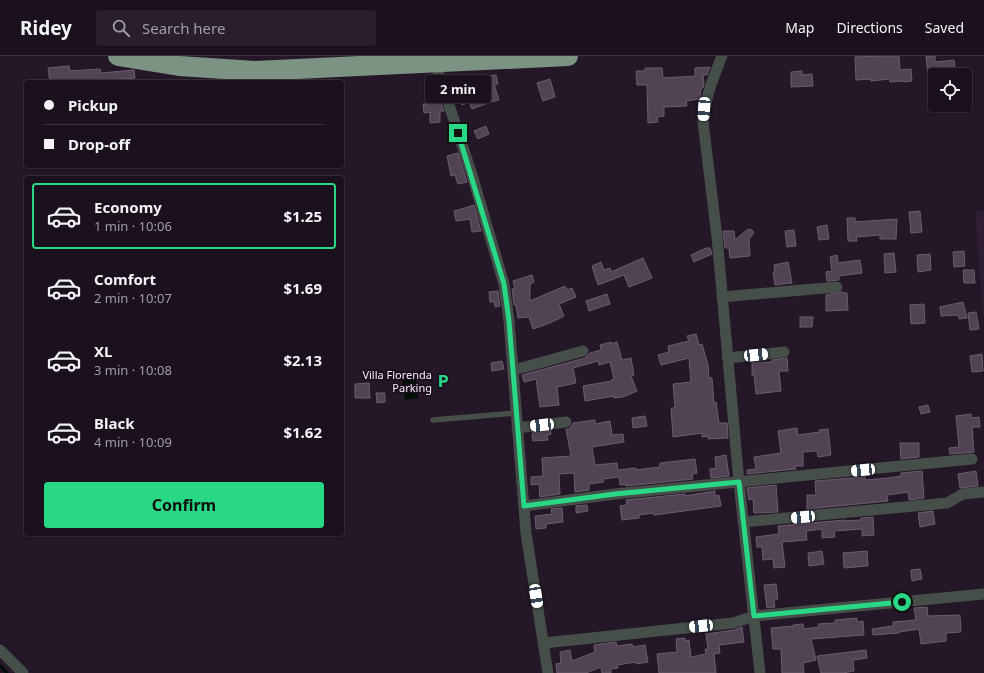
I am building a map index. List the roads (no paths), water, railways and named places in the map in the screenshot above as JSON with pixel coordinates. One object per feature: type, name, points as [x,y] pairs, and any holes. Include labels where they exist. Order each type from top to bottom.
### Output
[{"type":"highway","points":[[118,56],[179,66],[255,70],[433,59],[568,56]]},
{"type":"street","points":[[722,56],[708,90],[703,122],[722,297],[743,522],[760,673]]},
{"type":"street","points":[[433,59],[472,175],[504,284],[514,370],[517,428],[526,533],[548,673]]},
{"type":"street","points":[[722,297],[837,287]]},
{"type":"street","points":[[514,370],[583,351]]},
{"type":"street","points":[[728,358],[784,352]]},
{"type":"street","points":[[517,428],[566,422]]},
{"type":"street","points":[[524,506],[615,494],[972,459]]},
{"type":"street","points":[[743,522],[947,503],[963,494],[984,492]]},
{"type":"street","points":[[544,643],[732,622],[754,616],[984,594]]},
{"type":"street","points":[[0,650],[23,673]]},
{"type":"lane","points":[[433,420],[516,413]]},
{"type":"waterway","points":[[0,666],[7,673]]},
{"type":"place","name":"Villa Florenda Parking","points":[[443,381]]}]
